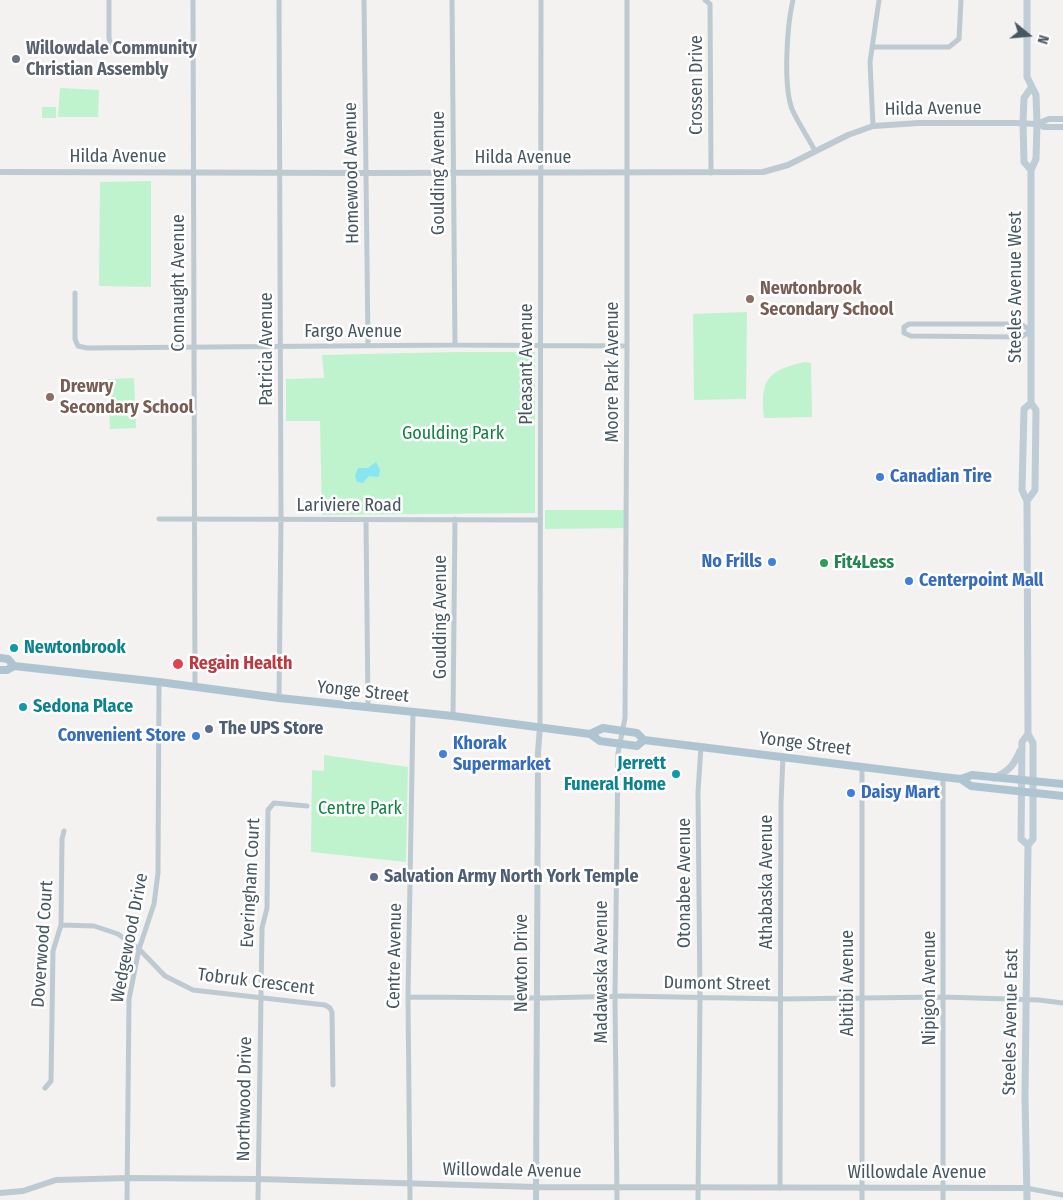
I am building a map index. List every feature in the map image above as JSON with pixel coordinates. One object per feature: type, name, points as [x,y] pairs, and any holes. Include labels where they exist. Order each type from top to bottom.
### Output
[{"type":"main road","name":"Steeles Avenue West","points":[[1027,0],[1027,77],[1036,95],[1037,124],[1036,159],[1031,170],[1031,403],[1036,410],[1034,490],[1027,501]]},
{"type":"main road","name":"Steeles Avenue West","points":[[1031,88],[1024,98],[1023,123],[1024,162],[1031,170]]},
{"type":"main road","name":"Steeles Avenue West","points":[[1031,403],[1024,409],[1022,490],[1027,501],[1028,734],[1033,742],[1032,792]]},
{"type":"main road","points":[[1023,443],[1034,442]]},
{"type":"main road","name":"Yonge Street","points":[[0,658],[8,659],[14,666]]},
{"type":"main road","name":"Yonge Street","points":[[0,670],[7,670],[14,666],[279,698],[453,716],[590,734],[600,741],[637,746],[644,740]]},
{"type":"main road","name":"Yonge Street","points":[[590,734],[603,728],[637,733],[644,740],[943,777],[961,779],[972,776],[1063,784]]},
{"type":"main road","name":"Steeles Avenue West","points":[[1022,791],[1021,748],[1022,742],[1028,734]]},
{"type":"main road","points":[[994,778],[1010,770],[1021,748]]},
{"type":"main road","name":"Yonge Street","points":[[961,779],[972,786],[1063,796]]},
{"type":"main road","name":"Steeles Avenue East","points":[[1022,791],[1021,839],[1028,845]]},
{"type":"main road","name":"Steeles Avenue East","points":[[1027,1200],[1025,1096],[1028,845],[1033,839],[1032,792]]},
{"type":"street","points":[[95,50],[112,50],[109,38],[110,0]]},
{"type":"street","name":"Connaught Avenue","points":[[193,0],[195,687]]},
{"type":"street","name":"Patricia Avenue","points":[[279,0],[281,347],[279,698]]},
{"type":"street","name":"Homewood Avenue","points":[[364,0],[368,346]]},
{"type":"street","name":"Goulding Avenue","points":[[452,0],[452,173],[455,345]]},
{"type":"street","name":"Pleasant Avenue","points":[[540,727],[541,0]]},
{"type":"street","name":"Moore Park Avenue","points":[[619,743],[625,718],[627,0]]},
{"type":"street","name":"Crossen Drive","points":[[705,0],[710,4],[710,173]]},
{"type":"street","points":[[793,0],[788,29],[788,83],[792,107],[815,150]]},
{"type":"street","points":[[873,126],[870,62],[879,0]]},
{"type":"street","points":[[872,47],[949,47],[959,38],[961,0]]},
{"type":"street","name":"Hilda Avenue","points":[[1037,124],[1048,119],[1063,119]]},
{"type":"street","name":"Hilda Avenue","points":[[0,172],[763,172],[788,165],[815,150],[873,126],[919,123],[1023,123],[1037,124],[1044,127],[1063,127]]},
{"type":"street","name":"Fargo Avenue","points":[[75,293],[75,339],[78,346],[87,348],[193,349],[455,345],[627,346]]},
{"type":"street","points":[[909,324],[1021,324],[1031,330],[1021,337],[912,336],[904,333],[904,327],[909,324]]},
{"type":"street","points":[[920,324],[920,336]]},
{"type":"street","name":"Lariviere Road","points":[[159,519],[540,520]]},
{"type":"street","name":"Goulding Avenue","points":[[453,716],[455,519]]},
{"type":"street","points":[[366,520],[368,707]]},
{"type":"street","name":"Wedgewood Drive","points":[[127,1200],[129,999],[139,949],[154,904],[158,873],[159,682]]},
{"type":"street","name":"Centre Avenue","points":[[410,1200],[408,997],[413,712]]},
{"type":"street","name":"Newton Drive","points":[[536,1200],[538,742],[540,727]]},
{"type":"street","name":"Madawaska Avenue","points":[[617,1200],[615,996],[619,743]]},
{"type":"street","name":"Otonabee Avenue","points":[[698,1200],[700,998],[698,792],[701,746]]},
{"type":"street","name":"Athabaska Avenue","points":[[780,1188],[781,803],[783,756]]},
{"type":"street","name":"Abitibi Avenue","points":[[862,767],[862,1200]]},
{"type":"street","name":"Nipigon Avenue","points":[[943,777],[943,1200]]},
{"type":"street","name":"Everingham Court","points":[[260,999],[262,928],[267,908],[268,810],[274,803],[307,806]]},
{"type":"street","name":"Doverwood Court","points":[[45,1088],[51,1080],[53,951],[61,925],[62,839],[64,831]]},
{"type":"street","name":"Tobruk Crescent","points":[[61,925],[94,926],[118,934],[139,949],[165,976],[193,990],[325,1005],[332,1012],[332,1085]]},
{"type":"street","name":"Dumont Street","points":[[408,997],[944,998],[1063,1003]]},
{"type":"street","name":"Northwood Drive","points":[[258,1200],[260,999]]},
{"type":"street","name":"Willowdale Avenue","points":[[0,1193],[22,1191],[56,1180],[128,1178],[258,1179],[617,1188],[1026,1188]]},
{"type":"street","points":[[1026,1188],[1063,1195]]},
{"type":"green space","points":[[60,88],[99,90],[98,117],[58,117]]},
{"type":"green space","points":[[42,107],[56,107],[56,118],[42,118]]},
{"type":"green space","points":[[151,181],[151,287],[99,286],[100,182]]},
{"type":"green space","points":[[747,312],[746,399],[694,400],[693,314]]},
{"type":"green space","name":"Goulding Park","points":[[535,352],[535,513],[322,515],[320,421],[286,421],[286,379],[324,378],[322,355]]},
{"type":"green space","points":[[805,362],[811,363],[812,417],[764,418],[763,394],[769,379],[774,373],[782,369]]},
{"type":"green space","points":[[134,378],[136,428],[110,429],[108,379]]},
{"type":"green space","points":[[545,510],[624,510],[624,528],[545,529]]},
{"type":"green space","name":"Centre Park","points":[[324,755],[408,767],[406,862],[311,852],[312,770],[324,771]]},
{"type":"water","points":[[376,462],[380,470],[379,476],[369,476],[363,483],[357,482],[355,476],[358,468],[368,468]]},
{"type":"place","name":"Willowdale Community Christian Assembly","points":[[16,59]]},
{"type":"place","name":"Newtonbrook Secondary School","points":[[750,299]]},
{"type":"place","name":"Drewry Secondary School","points":[[50,397]]},
{"type":"place","name":"Canadian Tire","points":[[880,477]]},
{"type":"place","name":"No Frills","points":[[772,562]]},
{"type":"place","name":"Fit4Less","points":[[824,563]]},
{"type":"place","name":"Centerpoint Mall","points":[[909,581]]},
{"type":"place","name":"Newtonbrook","points":[[14,648]]},
{"type":"place","name":"Regain Health","points":[[178,664]]},
{"type":"place","name":"Sedona Place","points":[[23,707]]},
{"type":"place","name":"The UPS Store","points":[[209,729]]},
{"type":"place","name":"Convenient Store","points":[[196,736]]},
{"type":"place","name":"Khorak Supermarket","points":[[443,754]]},
{"type":"place","name":"Jerrett Funeral Home","points":[[676,774]]},
{"type":"place","name":"Daisy Mart","points":[[851,793]]},
{"type":"place","name":"Salvation Army North York Temple","points":[[374,877]]}]
